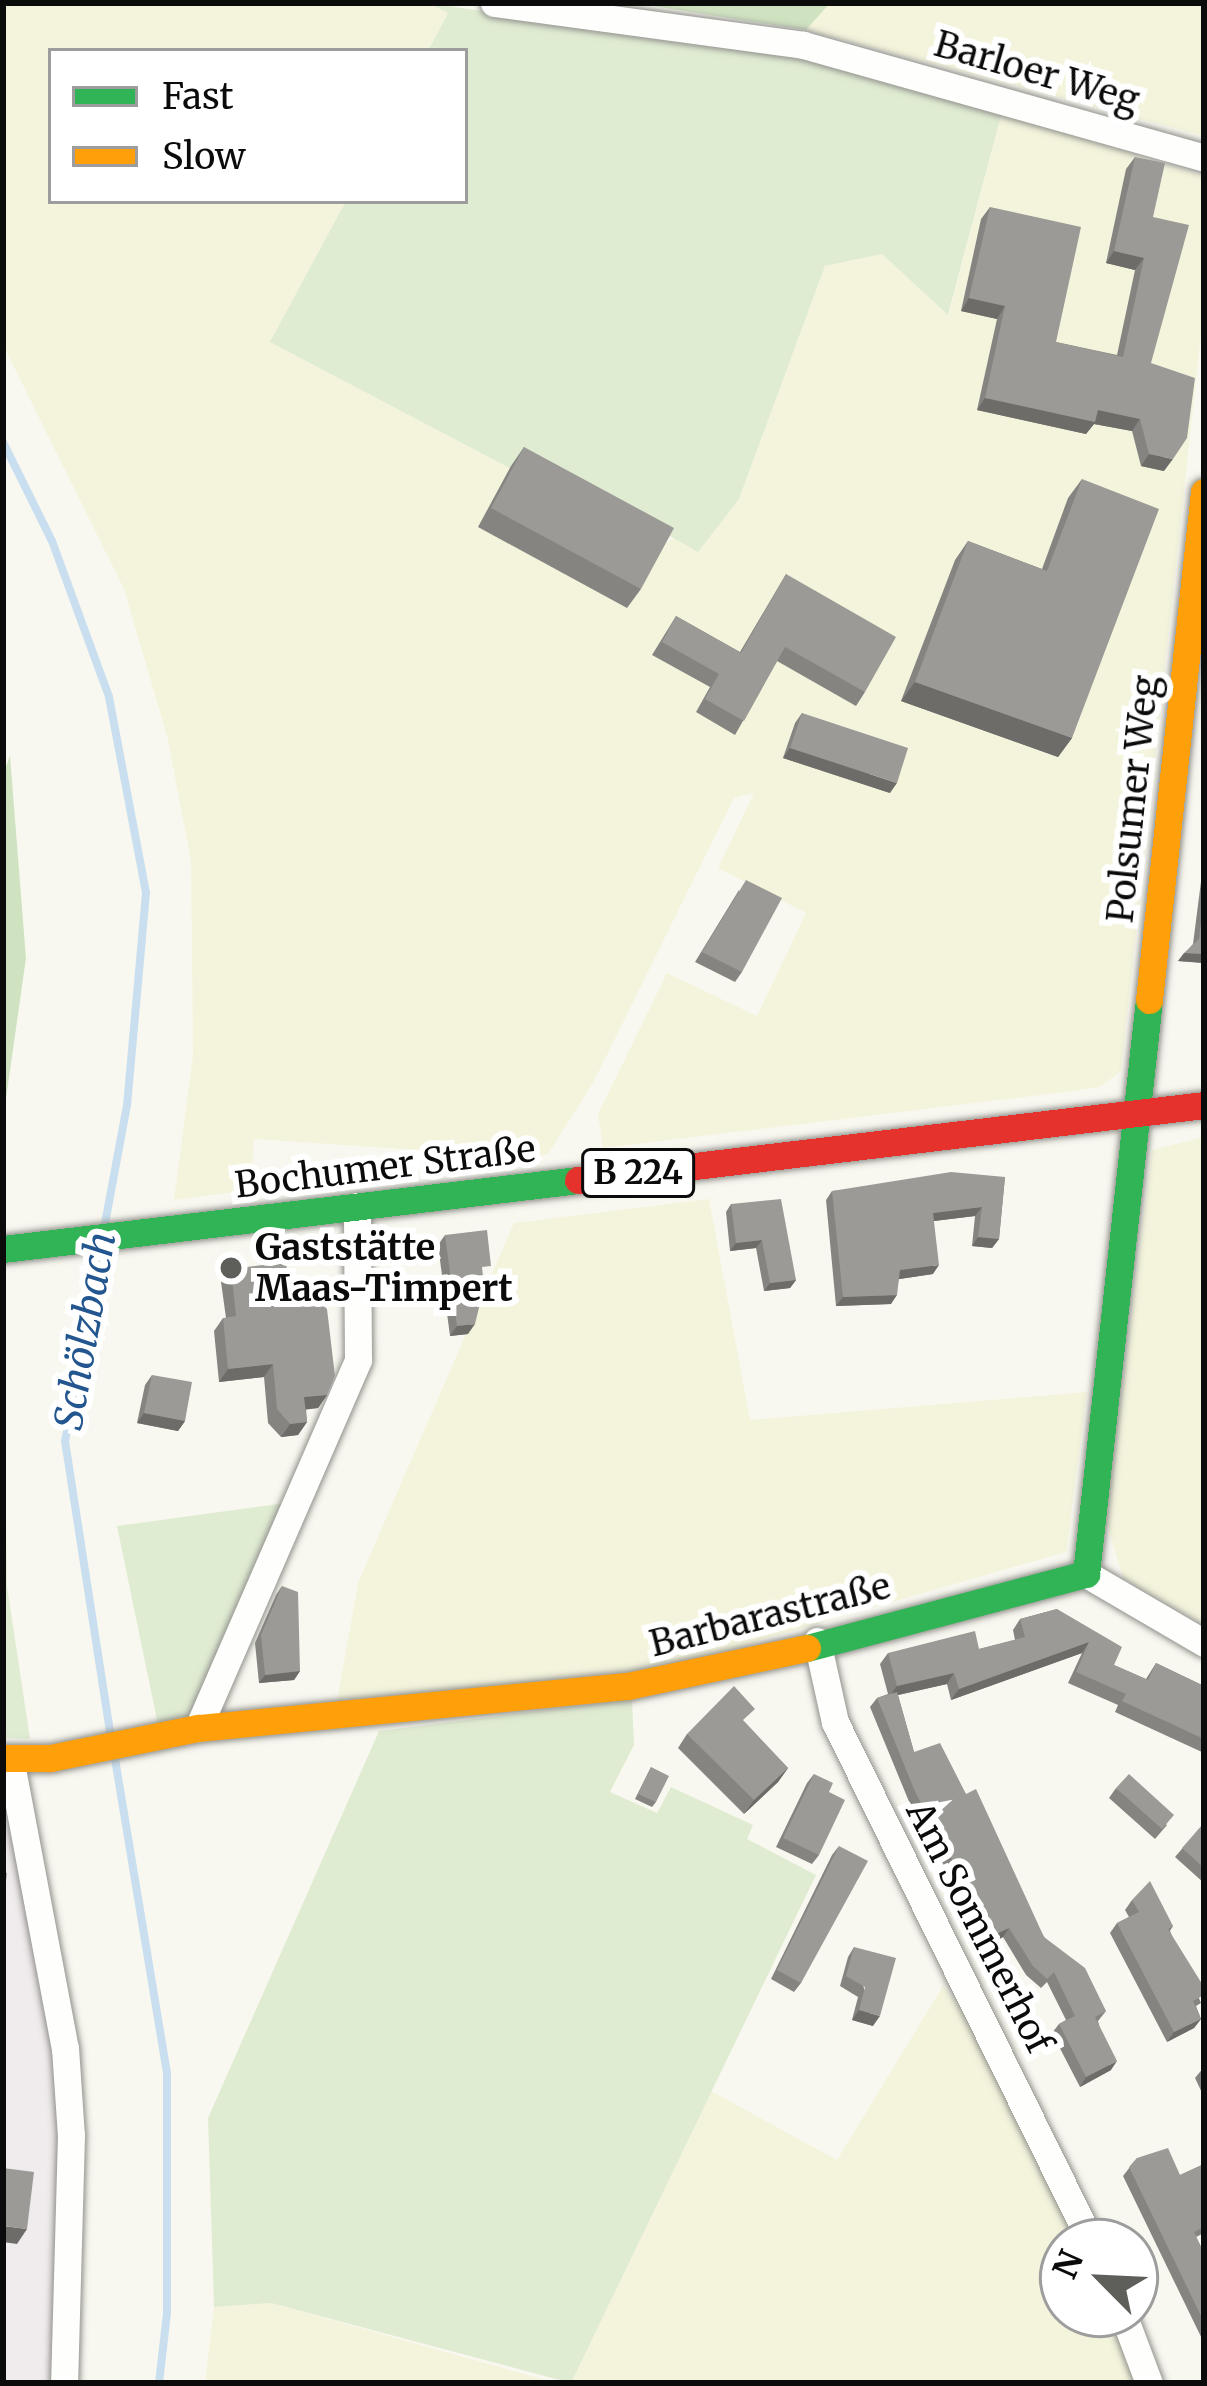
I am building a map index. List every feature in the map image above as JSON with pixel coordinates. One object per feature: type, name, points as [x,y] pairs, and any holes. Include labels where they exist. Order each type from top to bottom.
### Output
[{"type":"street","name":"Barloer Weg","points":[[494,3],[826,50],[1204,158]]},
{"type":"street","name":"Polsumer Weg","points":[[1135,1115],[1204,492]]},
{"type":"street","name":"Bochumer Straße","points":[[3,1249],[1204,1105]]},
{"type":"street","points":[[1135,1115],[1085,1574],[1204,1643]]},
{"type":"street","points":[[198,1728],[358,1360],[357,1206]]},
{"type":"street","name":"Barbarastraße","points":[[64,2383],[71,2135],[65,2048],[7,1758],[76,1753],[198,1728],[628,1687],[1085,1574]]},
{"type":"street","name":"Am Sommerhof","points":[[817,1641],[835,1722],[1079,2218]]},
{"type":"street","points":[[1132,2338],[1149,2383]]},
{"type":"shaded area","points":[[3,1779],[44,1964],[62,2139],[52,2383],[3,2383]]},
{"type":"green space","points":[[3,3],[428,3],[448,13],[430,48],[48,48],[48,204],[344,204],[271,342],[660,547],[739,499],[825,266],[882,254],[949,314],[1002,112],[1204,176],[1204,307],[1121,1071],[1100,1087],[603,1148],[598,1114],[667,973],[757,1016],[806,913],[718,868],[754,793],[734,798],[593,1083],[548,1154],[430,1173],[418,1150],[254,1139],[251,1190],[174,1200],[193,1055],[191,860],[167,736],[124,589],[3,345]]},
{"type":"green space","points":[[428,3],[859,68],[1002,112],[948,315],[882,254],[825,266],[739,499],[698,552],[670,536],[660,547],[270,342],[344,204],[468,204],[468,48],[430,48],[448,13]]},
{"type":"green space","points":[[634,3],[830,3],[806,30]]},
{"type":"green space","points":[[830,3],[1204,3],[1204,136],[806,30]]},
{"type":"green space","points":[[10,756],[26,958],[3,1120],[3,774]]},
{"type":"green space","points":[[1204,1137],[1204,1625],[1123,1578],[1106,1519],[1152,1150]]},
{"type":"green space","points":[[709,1199],[750,1420],[1087,1392],[1066,1552],[760,1640],[724,1660],[336,1707],[358,1583],[514,1223]]},
{"type":"green space","points":[[3,1277],[7,1586],[30,1739],[3,1738]]},
{"type":"green space","points":[[286,1503],[193,1717],[158,1725],[117,1526]]},
{"type":"green space","points":[[632,1699],[634,1745],[610,1792],[657,1813],[671,1787],[753,1825],[747,1839],[816,1875],[571,2383],[271,2303],[214,2307],[208,2118],[379,1731]]},
{"type":"green space","points":[[943,1986],[968,2018],[1065,2218],[1039,2218],[1039,2338],[1124,2338],[1143,2383],[571,2383],[709,2090],[837,2160]]},
{"type":"green space","points":[[271,2303],[556,2383],[205,2383],[214,2307]]},
{"type":"building","points":[[1135,157],[1165,163],[1153,217],[1189,225],[1151,363],[1195,378],[1187,438],[1173,459],[1149,454],[1140,419],[1098,410],[1095,422],[985,398],[1005,306],[969,298],[990,207],[1081,227],[1056,342],[1123,357],[1144,258],[1114,251]]},
{"type":"building","points":[[524,447],[674,528],[641,589],[491,508]]},
{"type":"building","points":[[1082,479],[1159,509],[1072,738],[915,682],[968,541],[1047,571]]},
{"type":"building","points":[[786,574],[896,637],[865,692],[785,647],[744,721],[705,699],[719,674],[662,642],[676,616],[741,653]]},
{"type":"building","points":[[802,713],[908,748],[897,783],[790,748]]},
{"type":"building","points":[[746,880],[782,898],[742,972],[702,952]]},
{"type":"building","points":[[1204,898],[1204,954],[1184,953],[1199,939]]},
{"type":"building","points":[[951,1172],[1005,1177],[999,1239],[978,1237],[982,1207],[933,1213],[939,1265],[900,1270],[897,1295],[843,1297],[832,1191]]},
{"type":"building","points":[[781,1199],[796,1280],[770,1283],[762,1240],[736,1243],[731,1204]]},
{"type":"building","points":[[487,1230],[491,1266],[482,1267],[484,1287],[475,1324],[457,1326],[445,1235]]},
{"type":"building","points":[[286,1262],[290,1294],[310,1292],[327,1309],[335,1376],[327,1395],[304,1397],[307,1422],[290,1424],[277,1409],[273,1364],[228,1369],[223,1318],[236,1316],[231,1269]]},
{"type":"building","points":[[152,1375],[192,1382],[185,1421],[144,1413]]},
{"type":"building","points":[[282,1586],[298,1592],[300,1671],[265,1675],[261,1635]]},
{"type":"building","points":[[1057,1609],[1122,1647],[1114,1665],[1148,1680],[1156,1663],[1204,1686],[1204,1739],[1122,1701],[1126,1694],[1076,1672],[1089,1642],[959,1689],[954,1673],[897,1686],[888,1653],[975,1631],[979,1649],[1025,1637],[1020,1619]]},
{"type":"building","points":[[734,1686],[755,1709],[743,1720],[788,1768],[754,1800],[687,1734]]},
{"type":"building","points":[[897,1692],[914,1752],[940,1743],[966,1794],[976,1789],[1044,1937],[1085,1968],[1106,2011],[1095,2017],[1117,2061],[1086,2077],[1059,2024],[1075,2016],[1054,1972],[1047,1979],[1033,1966],[1009,1928],[994,1935],[916,1794],[877,1698]]},
{"type":"building","points":[[651,1767],[669,1776],[656,1802],[638,1794]]},
{"type":"building","points":[[814,1774],[833,1783],[829,1792],[845,1800],[819,1855],[783,1838]]},
{"type":"building","points":[[1129,1774],[1174,1815],[1162,1829],[1116,1788]]},
{"type":"building","points":[[1204,1823],[1204,1868],[1182,1848]]},
{"type":"building","points":[[839,1846],[868,1861],[801,1983],[777,1970]]},
{"type":"building","points":[[1150,1881],[1173,1926],[1168,1929],[1204,1987],[1204,1995],[1193,2001],[1201,2019],[1174,2032],[1117,1923],[1139,1912],[1132,1900]]},
{"type":"building","points":[[854,1947],[896,1958],[880,2016],[859,2010],[865,1987],[846,1976]]},
{"type":"building","points":[[1168,2148],[1180,2175],[1204,2164],[1204,2227],[1194,2232],[1204,2253],[1204,2322],[1159,2229],[1159,2218],[1154,2218],[1129,2167],[1137,2158]]},
{"type":"building","points":[[3,2168],[34,2172],[27,2229],[3,2226]]},
{"type":"waterway","name":"Schölzbach","points":[[3,442],[52,541],[109,697],[146,893],[127,1105],[105,1224]]},
{"type":"waterway","name":"Schölzbach","points":[[100,1251],[65,1441],[110,1733]]},
{"type":"waterway","name":"Schölzbach","points":[[115,1759],[167,2073],[167,2313],[159,2383]]},
{"type":"traffic: fast","points":[[807,1648],[1086,1574],[1149,1000]]},
{"type":"traffic: fast","points":[[3,1249],[578,1180]]},
{"type":"traffic: slow","points":[[1149,1000],[1204,492]]},
{"type":"traffic: slow","points":[[3,1758],[50,1758],[198,1728],[628,1686],[807,1648]]},
{"type":"traffic: jam","points":[[578,1180],[1204,1105]]},
{"type":"place","name":"Gaststätte Maas-Timpert","points":[[231,1268]]}]
